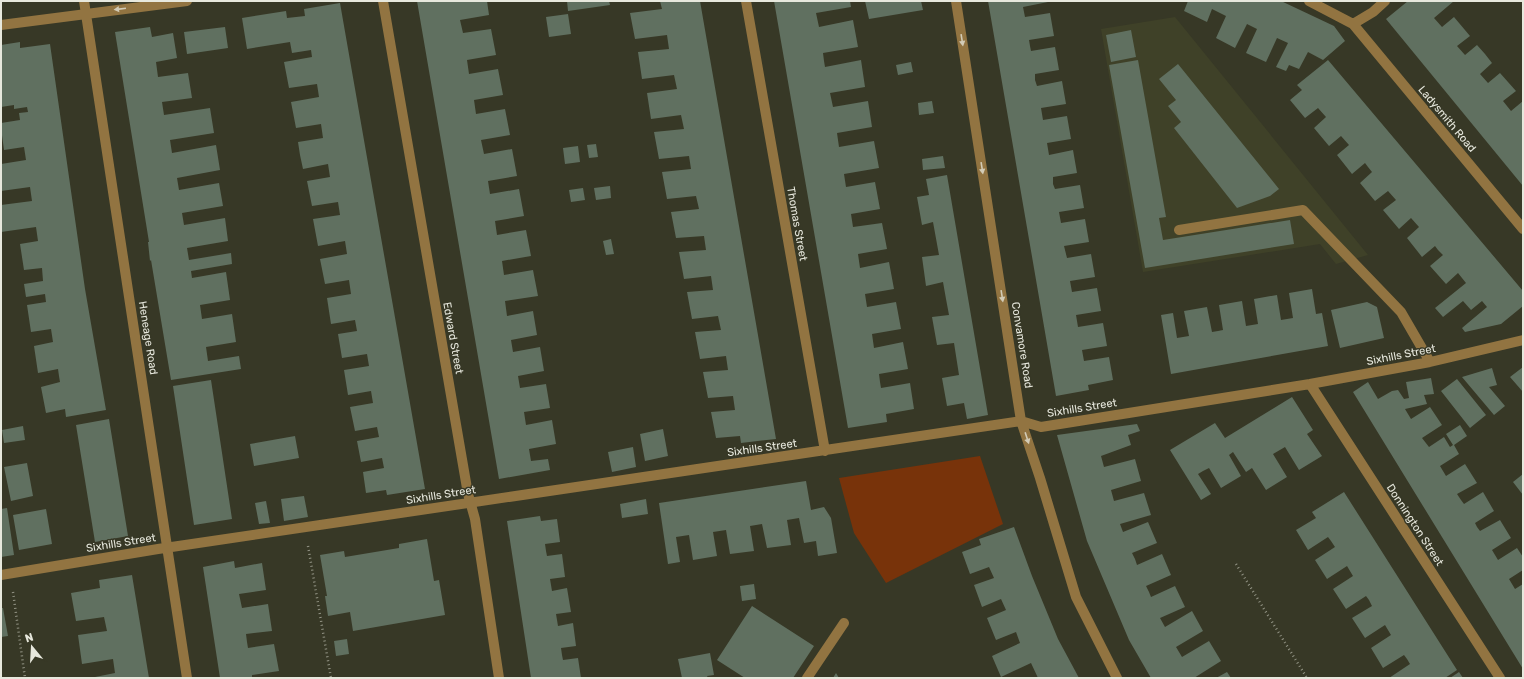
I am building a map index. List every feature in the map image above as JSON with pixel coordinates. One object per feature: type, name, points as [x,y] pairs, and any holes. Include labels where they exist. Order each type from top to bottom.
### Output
[{"type":"street","name":"Heneage Road","points":[[84,1],[158,480],[167,548],[179,616],[187,678]]},
{"type":"street","points":[[1,26],[187,1]]},
{"type":"street","name":"Edward Street","points":[[383,1],[468,494],[475,519],[499,678]]},
{"type":"street","name":"Thomas Street","points":[[746,1],[825,451]]},
{"type":"street","name":"Convamore Road","points":[[956,1],[1021,421],[1076,597],[1117,678]]},
{"type":"street","points":[[1309,1],[1353,24],[1373,12],[1385,1]]},
{"type":"street","name":"Ladysmith Road","points":[[1353,24],[1523,229]]},
{"type":"street","points":[[1179,230],[1303,210],[1401,312],[1430,362]]},
{"type":"street","name":"Sixhills Street","points":[[6,574],[470,502],[1021,421],[1041,427],[1310,384],[1430,362],[1523,340]]},
{"type":"street","name":"Donnington Street","points":[[1310,384],[1500,678]]},
{"type":"street","points":[[807,678],[844,623]]},
{"type":"path","points":[[305,528],[331,678]]},
{"type":"path","points":[[1236,564],[1308,678]]},
{"type":"path","points":[[6,574],[25,678]]},
{"type":"shaded area","points":[[1175,17],[1368,255],[1336,264],[1320,244],[1143,272],[1101,29]]},
{"type":"shaded area","points":[[980,456],[1003,524],[886,583],[854,533],[839,478]]},
{"type":"building","points":[[417,1],[487,1],[489,15],[460,20],[463,33],[491,29],[496,55],[467,60],[469,74],[498,69],[503,95],[474,100],[476,114],[505,109],[510,135],[481,140],[484,154],[512,149],[517,176],[488,181],[490,194],[519,189],[524,216],[495,221],[497,235],[526,230],[531,256],[502,261],[504,275],[533,270],[538,296],[505,301],[507,316],[533,311],[537,335],[511,340],[513,352],[540,347],[544,371],[518,376],[520,388],[546,384],[550,408],[524,412],[526,425],[552,420],[556,444],[529,449],[531,461],[548,459],[550,470],[499,479]]},
{"type":"building","points":[[567,1],[609,1],[610,5],[568,11]]},
{"type":"building","points":[[660,1],[700,1],[776,439],[741,443],[740,436],[716,438],[711,412],[735,410],[733,396],[708,398],[703,372],[728,370],[726,356],[700,359],[695,332],[721,330],[718,316],[692,319],[687,292],[713,290],[711,276],[684,279],[679,252],[706,250],[704,236],[676,238],[671,212],[699,209],[696,196],[667,199],[662,172],[691,169],[689,156],[659,159],[654,132],[684,129],[681,115],[651,119],[647,93],[677,89],[674,75],[642,79],[638,52],[669,49],[667,35],[635,39],[630,13],[662,9]]},
{"type":"building","points":[[774,1],[850,1],[851,7],[816,13],[819,27],[853,20],[858,47],[823,53],[825,67],[861,60],[865,87],[830,93],[833,107],[868,101],[872,127],[837,133],[839,147],[874,141],[879,168],[844,174],[846,187],[875,182],[880,209],[851,214],[853,227],[882,223],[887,249],[858,254],[860,268],[889,262],[894,289],[865,294],[867,307],[896,302],[901,329],[872,334],[874,348],[903,342],[908,369],[879,374],[881,388],[910,383],[914,409],[886,414],[887,422],[848,428]]},
{"type":"building","points":[[865,1],[921,1],[923,10],[869,19]]},
{"type":"building","points":[[988,1],[1048,1],[1023,7],[1025,17],[1050,13],[1054,36],[1029,40],[1031,51],[1055,47],[1059,70],[1035,74],[1035,80],[1037,86],[1062,81],[1066,104],[1041,108],[1043,120],[1067,116],[1071,139],[1047,143],[1049,155],[1073,150],[1077,173],[1053,177],[1053,184],[1055,189],[1080,185],[1084,208],[1059,212],[1061,223],[1085,219],[1089,242],[1064,246],[1067,258],[1091,254],[1095,277],[1070,281],[1072,292],[1097,288],[1101,311],[1076,315],[1078,327],[1103,323],[1107,346],[1082,350],[1084,361],[1109,357],[1113,380],[1088,385],[1089,390],[1056,396]]},
{"type":"building","points":[[1188,1],[1281,1],[1334,26],[1345,41],[1323,60],[1308,52],[1299,69],[1289,65],[1286,71],[1276,67],[1288,43],[1277,38],[1266,62],[1246,53],[1257,29],[1247,24],[1235,48],[1216,38],[1226,16],[1212,9],[1207,22],[1184,11]]},
{"type":"building","points":[[1408,1],[1454,1],[1434,18],[1442,27],[1454,17],[1470,36],[1457,46],[1465,55],[1477,45],[1492,63],[1480,74],[1488,83],[1500,73],[1516,91],[1503,101],[1511,111],[1523,101],[1523,186],[1386,19]]},
{"type":"building","points":[[340,3],[425,489],[387,495],[386,490],[366,493],[363,472],[384,468],[382,458],[361,462],[357,441],[379,437],[377,427],[355,431],[350,407],[373,403],[371,391],[348,395],[344,370],[369,366],[367,354],[342,358],[338,334],[357,331],[355,320],[331,324],[327,298],[351,294],[349,280],[325,284],[320,259],[347,254],[345,241],[318,246],[313,219],[340,215],[338,202],[312,206],[307,181],[330,177],[328,164],[303,169],[300,155],[298,142],[323,138],[321,124],[296,128],[291,102],[319,97],[317,84],[289,88],[284,62],[312,57],[311,50],[292,53],[290,42],[247,49],[242,18],[286,11],[287,18],[305,16],[304,9]]},
{"type":"building","points":[[568,14],[571,34],[549,37],[546,17]]},
{"type":"building","points":[[150,27],[152,37],[173,33],[177,58],[156,62],[158,77],[188,73],[192,98],[162,102],[164,115],[210,108],[214,133],[170,140],[172,153],[216,145],[220,170],[177,178],[179,190],[219,183],[223,206],[182,213],[184,225],[225,218],[228,241],[187,248],[189,260],[231,253],[232,264],[191,271],[192,278],[226,272],[230,300],[200,305],[202,319],[232,314],[236,342],[206,347],[208,361],[239,356],[241,369],[171,380],[151,260],[150,261],[149,242],[115,32]]},
{"type":"building","points":[[225,27],[228,48],[187,54],[184,32]]},
{"type":"building","points":[[1131,30],[1136,57],[1111,62],[1106,35]]},
{"type":"building","points":[[20,42],[20,48],[50,44],[85,289],[106,410],[66,417],[65,409],[46,413],[41,387],[60,382],[58,369],[38,373],[34,346],[53,342],[51,329],[31,332],[27,305],[46,302],[45,294],[26,297],[24,284],[43,281],[42,268],[24,270],[20,244],[38,241],[36,227],[1,232],[1,205],[32,201],[30,187],[1,191],[1,164],[26,160],[24,147],[4,150],[1,128],[1,123],[20,120],[19,113],[28,112],[27,107],[14,109],[14,105],[1,107],[1,45]]},
{"type":"building","points":[[1138,60],[1166,217],[1159,218],[1163,240],[1290,220],[1294,244],[1145,268],[1109,65]]},
{"type":"building","points":[[1328,60],[1523,291],[1523,306],[1501,324],[1465,332],[1462,328],[1487,307],[1482,301],[1471,310],[1463,301],[1443,317],[1435,308],[1466,283],[1458,273],[1446,284],[1430,266],[1443,255],[1435,246],[1422,257],[1407,238],[1419,227],[1411,218],[1399,229],[1383,210],[1396,200],[1388,191],[1375,201],[1360,183],[1372,172],[1365,163],[1352,174],[1337,155],[1349,145],[1341,136],[1329,146],[1314,128],[1326,117],[1318,108],[1305,118],[1290,100],[1302,90],[1297,85]]},
{"type":"building","points":[[911,62],[913,72],[898,75],[896,65]]},
{"type":"building","points":[[1178,64],[1279,189],[1270,196],[1237,208],[1174,128],[1181,122],[1168,106],[1176,100],[1159,79]]},
{"type":"building","points":[[932,101],[934,113],[919,115],[918,103]]},
{"type":"building","points":[[596,144],[598,157],[589,158],[587,145]]},
{"type":"building","points":[[578,146],[580,162],[565,164],[563,148]]},
{"type":"building","points":[[943,156],[945,168],[923,170],[922,159]]},
{"type":"building","points":[[947,175],[988,415],[967,419],[964,403],[947,406],[942,378],[959,375],[954,343],[937,345],[932,317],[949,315],[943,282],[926,286],[922,257],[939,255],[933,222],[922,225],[917,197],[929,195],[926,179]]},
{"type":"building","points":[[610,186],[611,198],[596,200],[594,188]]},
{"type":"building","points":[[583,188],[585,200],[571,202],[569,190]]},
{"type":"building","points":[[611,239],[614,254],[606,255],[603,241]]},
{"type":"building","points":[[1312,289],[1316,314],[1322,313],[1328,346],[1171,374],[1161,315],[1173,313],[1177,338],[1189,336],[1184,311],[1207,307],[1212,332],[1218,331],[1223,330],[1219,305],[1242,301],[1246,326],[1258,324],[1254,299],[1277,295],[1281,320],[1293,318],[1289,293]]},
{"type":"building","points":[[1367,302],[1377,307],[1384,338],[1340,348],[1331,310]]},
{"type":"building","points":[[1523,367],[1523,392],[1510,377]]},
{"type":"building","points":[[1492,368],[1497,385],[1489,387],[1505,406],[1494,415],[1462,377]]},
{"type":"building","points":[[1431,378],[1434,394],[1424,395],[1427,404],[1405,409],[1411,419],[1430,407],[1442,425],[1422,438],[1429,447],[1444,437],[1450,447],[1453,445],[1446,434],[1460,425],[1467,436],[1454,445],[1459,454],[1440,466],[1446,476],[1465,464],[1477,483],[1457,494],[1464,504],[1483,492],[1494,511],[1475,523],[1477,527],[1480,531],[1500,520],[1511,538],[1492,550],[1498,560],[1517,548],[1523,557],[1523,570],[1509,579],[1515,589],[1523,584],[1523,669],[1353,392],[1368,382],[1378,399],[1392,391],[1398,390],[1404,399],[1409,398],[1406,382]]},
{"type":"building","points":[[1457,379],[1486,415],[1470,428],[1441,391]]},
{"type":"building","points":[[211,380],[232,519],[194,525],[173,386]]},
{"type":"building","points":[[1292,397],[1313,430],[1307,434],[1322,456],[1299,470],[1285,447],[1273,454],[1287,477],[1266,490],[1252,468],[1246,472],[1233,452],[1229,455],[1241,476],[1221,488],[1209,468],[1198,474],[1211,494],[1201,500],[1170,450],[1215,423],[1225,438]]},
{"type":"building","points":[[109,419],[128,536],[95,542],[76,425]]},
{"type":"building","points":[[1137,424],[1140,431],[1128,435],[1131,445],[1101,456],[1104,467],[1135,459],[1141,481],[1111,490],[1114,501],[1144,493],[1151,515],[1120,524],[1123,532],[1148,522],[1157,543],[1132,553],[1137,565],[1162,554],[1171,575],[1146,586],[1151,597],[1175,586],[1185,607],[1160,618],[1165,627],[1192,611],[1203,631],[1176,647],[1182,657],[1209,641],[1221,661],[1194,678],[1151,678],[1129,640],[1087,541],[1057,435]]},
{"type":"building","points":[[23,426],[25,440],[4,443],[2,430]]},
{"type":"building","points":[[663,429],[668,456],[645,461],[640,434]]},
{"type":"building","points":[[295,436],[299,458],[254,466],[250,444]]},
{"type":"building","points":[[633,447],[636,467],[612,472],[608,452]]},
{"type":"building","points":[[27,463],[33,496],[11,501],[4,467]]},
{"type":"building","points":[[1523,474],[1523,495],[1513,482]]},
{"type":"building","points":[[806,481],[811,510],[824,507],[831,518],[837,553],[818,556],[816,541],[804,543],[799,518],[787,520],[791,545],[767,548],[762,524],[750,526],[754,551],[730,554],[726,530],[713,532],[717,556],[693,560],[689,535],[676,537],[680,562],[668,564],[659,503]]},
{"type":"building","points":[[1344,492],[1457,670],[1445,678],[1389,678],[1410,664],[1407,659],[1404,655],[1383,668],[1371,648],[1391,635],[1385,625],[1365,638],[1352,618],[1372,606],[1369,600],[1366,596],[1346,609],[1333,589],[1353,576],[1347,566],[1327,579],[1315,560],[1335,547],[1328,537],[1308,550],[1296,530],[1316,518],[1312,512]]},
{"type":"building","points":[[304,496],[308,517],[284,521],[281,499]]},
{"type":"building","points":[[646,499],[648,514],[622,518],[620,504]]},
{"type":"building","points":[[266,501],[270,523],[259,524],[255,503]]},
{"type":"building","points":[[7,508],[14,555],[1,557],[1,509]]},
{"type":"building","points":[[46,509],[52,544],[19,550],[13,515]]},
{"type":"building","points":[[540,516],[541,521],[557,519],[560,542],[545,544],[547,556],[562,554],[565,577],[550,579],[552,591],[567,588],[571,612],[556,614],[558,626],[573,623],[576,646],[561,648],[562,655],[563,660],[578,658],[581,678],[531,678],[507,521]]},
{"type":"building","points":[[1014,527],[1058,639],[1079,678],[1038,678],[1031,663],[1001,677],[992,656],[1020,643],[1016,632],[996,640],[987,618],[1006,610],[1001,599],[982,607],[974,585],[994,578],[989,567],[970,574],[962,552],[981,545],[979,539]]},
{"type":"building","points":[[427,539],[434,581],[439,580],[445,615],[353,631],[350,612],[328,616],[325,596],[327,596],[320,555],[344,551],[345,557],[399,548],[399,544]]},
{"type":"building","points":[[234,561],[235,568],[262,563],[266,590],[239,594],[242,608],[268,604],[272,631],[246,634],[247,642],[248,648],[274,644],[279,671],[252,675],[252,678],[220,678],[203,567]]},
{"type":"building","points":[[132,575],[149,678],[90,678],[115,673],[113,659],[82,664],[78,635],[107,631],[104,617],[76,621],[71,593],[100,588],[99,580]]},
{"type":"building","points":[[754,584],[756,599],[742,601],[740,586]]},
{"type":"building","points":[[752,606],[814,646],[793,678],[745,678],[717,660]]},
{"type":"building","points":[[1,608],[3,608],[8,636],[1,637]]},
{"type":"building","points":[[347,639],[349,654],[336,656],[334,641]]},
{"type":"building","points":[[710,653],[714,675],[707,676],[708,678],[682,678],[678,659]]},
{"type":"building","points":[[1227,672],[1231,678],[1216,678]]},
{"type":"building","points":[[1459,672],[1463,678],[1450,678]]},
{"type":"building","points":[[836,673],[839,678],[833,678]]}]
